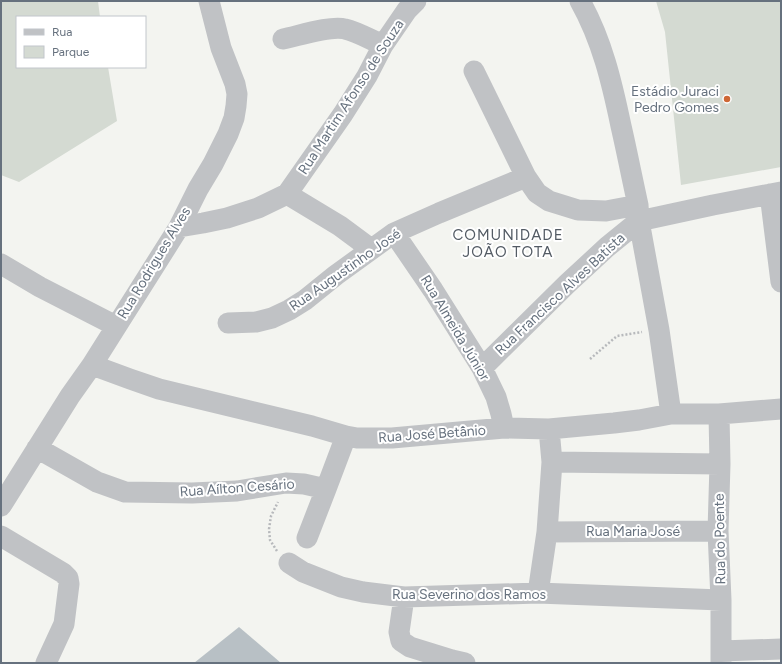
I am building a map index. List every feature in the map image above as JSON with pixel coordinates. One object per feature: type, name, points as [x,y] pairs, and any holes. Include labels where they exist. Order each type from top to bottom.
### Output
[{"type":"street","name":"Rua Rodrigues Alves","points":[[1,506],[179,227],[228,134],[234,118],[237,94],[235,84],[221,48],[209,1]]},
{"type":"street","name":"Rua Martim Afonso de Souza","points":[[287,194],[368,76],[383,45],[416,1]]},
{"type":"street","points":[[580,1],[600,46],[613,85],[639,213],[671,414]]},
{"type":"street","points":[[283,40],[317,31],[345,28],[383,45]]},
{"type":"street","points":[[474,71],[526,177],[537,193],[549,201],[578,210],[639,213]]},
{"type":"street","name":"Rua Augustinho José","points":[[228,323],[256,322],[272,318],[289,310],[305,300],[394,232],[526,177]]},
{"type":"street","points":[[776,193],[781,282]]},
{"type":"street","name":"Rua Francisco Alves Batista","points":[[482,368],[567,284],[607,247],[639,213],[713,205],[776,193]]},
{"type":"street","points":[[179,227],[227,218],[258,208],[287,194],[340,226],[371,249]]},
{"type":"street","name":"Rua Almeida Júnior","points":[[394,232],[433,290],[482,368],[496,397],[504,428]]},
{"type":"street","points":[[1,264],[40,287],[116,326]]},
{"type":"street","name":"Rua José Betânio","points":[[92,365],[130,380],[159,389],[357,438],[392,438],[504,428],[549,429],[614,424],[671,414],[719,414],[781,409]]},
{"type":"street","name":"Rua do Poente","points":[[719,414],[720,464],[718,531],[721,600],[721,657]]},
{"type":"street","points":[[538,593],[547,532],[552,462],[549,429]]},
{"type":"street","points":[[307,538],[346,436]]},
{"type":"street","name":"Rua Aílton Cesário","points":[[37,448],[97,482],[125,492],[222,492],[286,483],[304,484],[326,489]]},
{"type":"street","points":[[552,462],[720,464]]},
{"type":"street","name":"Rua Maria José","points":[[547,532],[718,531]]},
{"type":"street","points":[[1,536],[63,573],[68,578],[69,584],[64,624],[46,663]]},
{"type":"street","name":"Rua Severino dos Ramos","points":[[289,563],[303,572],[341,587],[363,592],[404,597],[538,593],[721,600]]},
{"type":"street","points":[[404,597],[399,632],[401,641],[410,647],[465,663]]},
{"type":"street","points":[[721,657],[781,649]]},
{"type":"path","points":[[590,359],[617,336],[658,330]]},
{"type":"path","points":[[286,483],[271,516],[269,529],[270,540],[289,563]]},
{"type":"green space","points":[[1,1],[98,1],[100,16],[16,16],[16,68],[108,68],[117,121],[19,182],[1,175]]},
{"type":"green space","name":"Estádio Juraci Pedro Gomes","points":[[656,1],[781,1],[781,167],[681,185],[665,32]]},
{"type":"shaded area","points":[[239,627],[281,663],[194,663]]},
{"type":"place","name":"Estádio Juraci Pedro Gomes","points":[[727,99]]},
{"type":"district","name":"COMUNIDADE JOÃO TOTA","points":[[508,244]]}]
